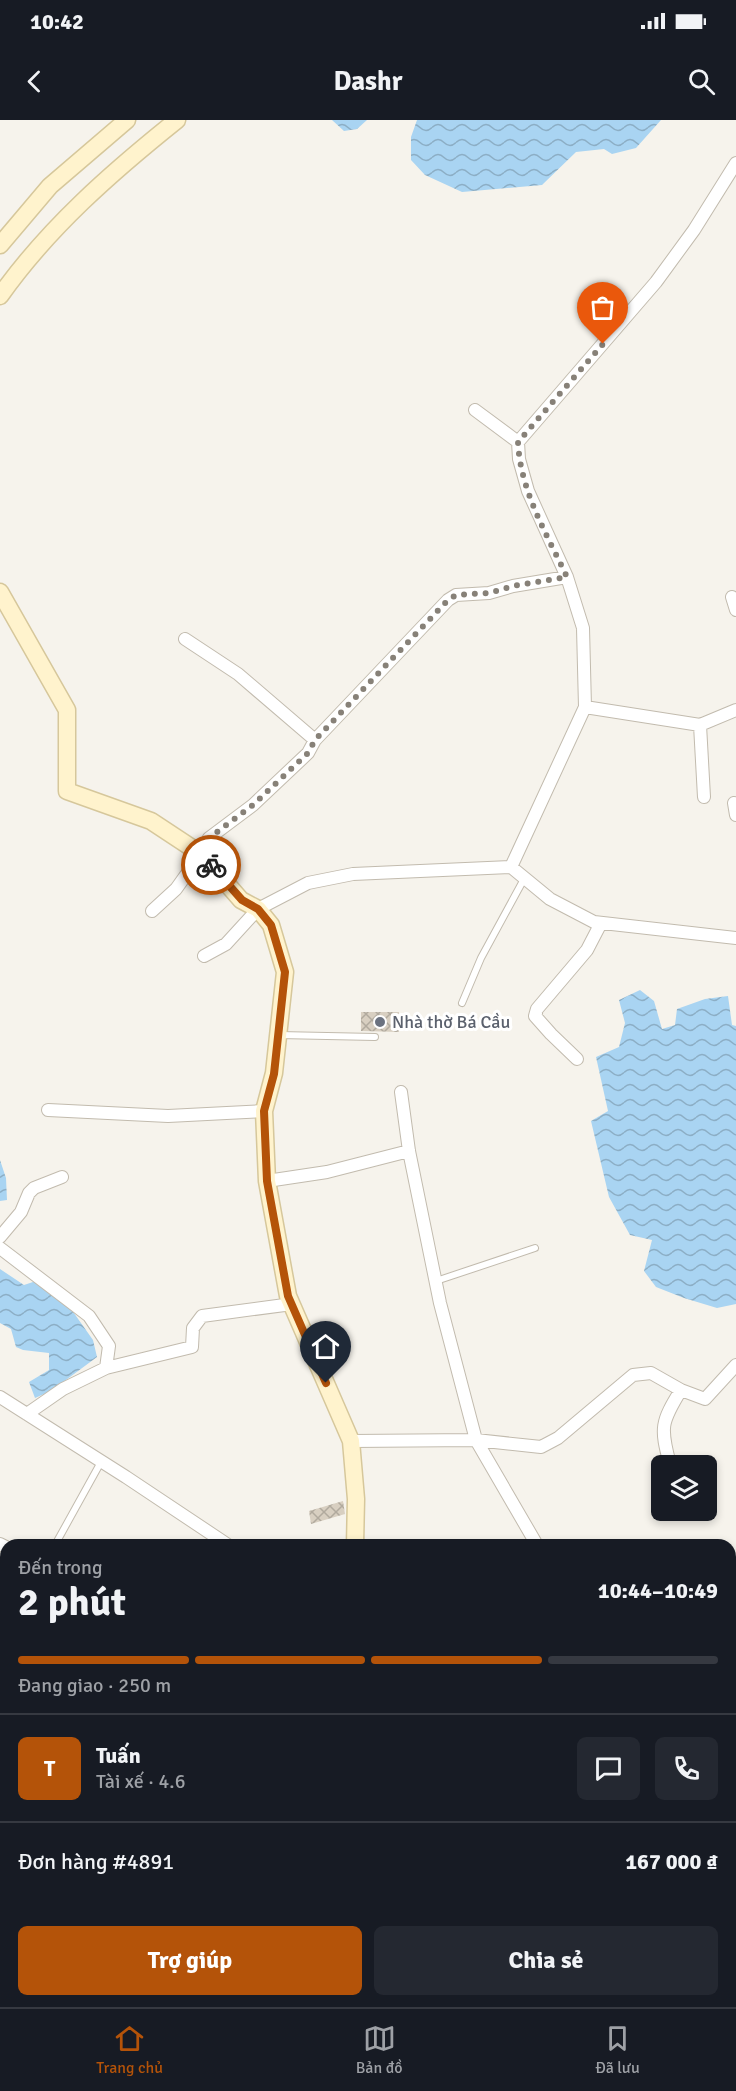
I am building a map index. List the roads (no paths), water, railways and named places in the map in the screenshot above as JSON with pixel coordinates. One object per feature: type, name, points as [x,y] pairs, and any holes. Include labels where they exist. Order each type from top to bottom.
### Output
[{"type":"street","points":[[0,245],[50,186],[127,120]]},
{"type":"street","points":[[0,296],[12,279],[74,209],[132,156],[177,120]]},
{"type":"street","points":[[511,867],[585,707],[583,628],[567,577],[528,491],[519,459],[518,442],[656,282],[694,230],[736,163]]},
{"type":"street","points":[[475,410],[518,442]]},
{"type":"street","points":[[152,911],[176,889],[201,854],[209,838],[253,805],[308,753],[315,740],[448,600],[456,595],[489,593],[513,586],[567,577]]},
{"type":"street","points":[[0,592],[67,710],[68,791],[152,822],[201,854],[242,900],[258,909],[271,925],[285,972],[274,1074],[264,1111],[267,1181],[288,1296],[351,1442],[356,1498],[355,1539]]},
{"type":"street","points":[[732,597],[736,610]]},
{"type":"street","points":[[185,639],[238,674],[315,740]]},
{"type":"street","points":[[585,707],[700,725],[736,711]]},
{"type":"street","points":[[700,725],[704,797]]},
{"type":"street","points":[[204,956],[226,944],[258,909],[308,883],[353,874],[511,867],[550,899],[594,922],[736,938]]},
{"type":"street","points":[[577,1059],[536,1016],[537,1009],[587,950],[601,923]]},
{"type":"street","points":[[401,1092],[409,1151],[436,1281],[476,1440],[534,1539]]},
{"type":"street","points":[[48,1110],[168,1116],[264,1111]]},
{"type":"street","points":[[267,1181],[327,1172],[409,1151]]},
{"type":"street","points":[[0,1237],[21,1212],[29,1193],[34,1188],[62,1177]]},
{"type":"street","points":[[0,1248],[89,1316],[109,1346],[106,1368]]},
{"type":"street","points":[[27,1414],[63,1389],[106,1368],[192,1347],[193,1328],[202,1316],[292,1304]]},
{"type":"street","points":[[351,1442],[476,1440],[541,1446],[558,1438],[633,1375],[651,1373],[681,1390],[705,1399],[736,1365]]},
{"type":"street","points":[[667,1455],[663,1439],[666,1415],[681,1390]]},
{"type":"street","points":[[0,1397],[219,1539]]},
{"type":"lane","points":[[462,1003],[481,958],[525,878]]},
{"type":"lane","points":[[278,1035],[375,1037]]},
{"type":"lane","points":[[436,1281],[535,1248]]},
{"type":"lane","points":[[58,1539],[101,1461]]},
{"type":"water","points":[[332,120],[367,120],[357,129],[344,131]]},
{"type":"water","points":[[417,120],[661,120],[636,148],[612,154],[604,149],[576,152],[542,185],[462,192],[425,175],[411,160],[411,137]]},
{"type":"water","points":[[640,990],[654,1001],[662,1029],[675,1025],[677,1009],[705,999],[728,996],[732,1025],[736,1026],[736,1304],[717,1308],[656,1287],[644,1271],[652,1240],[630,1235],[609,1197],[591,1121],[608,1111],[596,1057],[619,1047],[625,1023],[619,1000]]},
{"type":"water","points":[[0,1160],[6,1178],[7,1200],[0,1201]]},
{"type":"water","points":[[0,1269],[24,1285],[36,1281],[64,1299],[93,1340],[97,1357],[51,1391],[35,1398],[29,1382],[49,1370],[49,1353],[16,1347],[11,1329],[0,1323]]},
{"type":"place","name":"Nhà thờ Bá Cầu","points":[[380,1022]]}]
